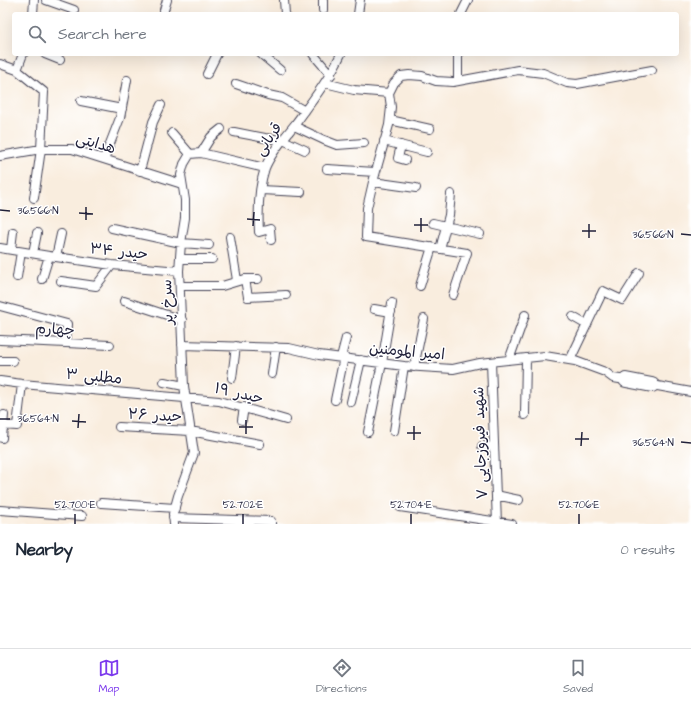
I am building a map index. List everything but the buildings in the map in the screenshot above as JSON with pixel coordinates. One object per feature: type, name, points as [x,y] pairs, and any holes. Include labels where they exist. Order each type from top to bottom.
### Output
[{"type":"highway","points":[[626,380],[652,385]]},
{"type":"street","points":[[33,12],[34,0]]},
{"type":"street","points":[[46,0],[74,10]]},
{"type":"street","points":[[164,10],[167,0]]},
{"type":"street","points":[[284,0],[285,12]]},
{"type":"street","points":[[323,0],[323,10]]},
{"type":"street","points":[[358,12],[360,0]]},
{"type":"street","points":[[462,12],[468,0]]},
{"type":"street","points":[[17,70],[22,56]]},
{"type":"street","points":[[50,56],[60,60]]},
{"type":"street","points":[[207,74],[216,56]]},
{"type":"street","points":[[263,56],[280,70]]},
{"type":"street","points":[[315,56],[331,75]]},
{"type":"street","name":"قربانی","points":[[271,240],[270,229],[259,232],[258,218],[265,168],[275,150],[331,75],[340,56]]},
{"type":"street","points":[[458,56],[458,81]]},
{"type":"street","points":[[0,64],[17,70],[44,92],[41,149],[34,198]]},
{"type":"street","points":[[453,295],[467,253],[366,237],[367,208],[375,172],[390,120],[392,107],[389,93],[394,83],[401,76],[409,75],[422,76],[436,81],[458,81],[518,70],[543,73],[571,84],[652,70]]},
{"type":"street","points":[[104,159],[120,118],[127,80]]},
{"type":"street","points":[[325,83],[354,90],[389,93]]},
{"type":"street","points":[[236,84],[268,95],[282,98],[305,111]]},
{"type":"street","points":[[82,101],[122,109]]},
{"type":"street","points":[[140,170],[153,122],[161,105]]},
{"type":"street","points":[[390,120],[430,129]]},
{"type":"street","points":[[294,126],[324,140],[337,144],[364,143]]},
{"type":"street","points":[[201,153],[211,137],[221,129]]},
{"type":"street","points":[[234,132],[283,140],[305,150]]},
{"type":"street","points":[[172,133],[190,154],[201,153],[265,168]]},
{"type":"street","points":[[384,141],[427,152]]},
{"type":"street","points":[[401,145],[398,158],[405,160]]},
{"type":"street","name":"هدایتی","points":[[0,156],[41,149],[72,149],[182,184]]},
{"type":"street","name":"سرخ پر","points":[[174,521],[178,496],[194,453],[184,386],[181,286],[179,271],[185,218],[185,200],[181,175],[184,164],[190,154]]},
{"type":"street","points":[[327,169],[375,172]]},
{"type":"street","points":[[373,182],[416,188]]},
{"type":"street","points":[[261,190],[301,192]]},
{"type":"street","points":[[420,286],[446,226],[449,216],[451,194]]},
{"type":"street","points":[[433,223],[480,234]]},
{"type":"street","points":[[112,228],[181,243],[209,245]]},
{"type":"street","points":[[11,249],[13,232]]},
{"type":"street","points":[[33,253],[37,233]]},
{"type":"street","points":[[42,280],[61,234]]},
{"type":"street","points":[[230,237],[241,280],[248,297],[286,295]]},
{"type":"street","name":"حیدر ۳۴","points":[[0,248],[112,265],[179,271]]},
{"type":"street","points":[[17,278],[21,252]]},
{"type":"street","points":[[180,259],[212,259]]},
{"type":"street","points":[[61,281],[96,286],[112,265]]},
{"type":"street","points":[[570,360],[603,291],[622,300],[639,273]]},
{"type":"street","points":[[181,286],[222,286],[241,280],[258,279]]},
{"type":"street","points":[[124,301],[182,320]]},
{"type":"street","points":[[368,432],[392,303]]},
{"type":"street","points":[[0,306],[67,324],[66,343]]},
{"type":"street","points":[[374,310],[390,312]]},
{"type":"street","points":[[509,360],[525,315]]},
{"type":"street","points":[[573,317],[587,325]]},
{"type":"street","points":[[414,367],[424,319]]},
{"type":"street","points":[[335,400],[346,338]]},
{"type":"street","name":"چهارم","points":[[0,340],[110,345]]},
{"type":"street","name":"امیر المومنین","points":[[182,345],[289,348],[319,355],[404,366],[453,369],[491,362],[545,356],[570,360],[605,372],[613,378],[626,380]]},
{"type":"street","points":[[232,378],[236,346]]},
{"type":"street","points":[[272,374],[276,347]]},
{"type":"street","points":[[525,416],[526,358]]},
{"type":"street","points":[[351,402],[360,360]]},
{"type":"street","points":[[0,361],[13,361]]},
{"type":"street","name":"شهید فیروزجایی ۷","points":[[491,362],[497,522]]},
{"type":"street","points":[[394,431],[404,366]]},
{"type":"street","name":"مطلبی ۳","points":[[0,381],[185,398]]},
{"type":"street","points":[[164,382],[184,386]]},
{"type":"street","points":[[3,425],[17,426],[22,384]]},
{"type":"street","points":[[652,385],[691,392]]},
{"type":"street","name":"حیدر ۱۹","points":[[185,398],[219,401],[286,420]]},
{"type":"street","points":[[242,420],[244,407]]},
{"type":"street","points":[[2,438],[4,415]]},
{"type":"street","name":"حیدر ۲۶","points":[[119,427],[190,431],[260,444]]},
{"type":"street","points":[[482,446],[494,447]]},
{"type":"street","points":[[496,495],[519,500]]},
{"type":"street","points":[[101,503],[175,508]]},
{"type":"street","points":[[400,507],[512,524]]},
{"type":"street","points":[[0,510],[82,516]]},
{"type":"street","points":[[174,521],[271,521],[271,524]]}]
